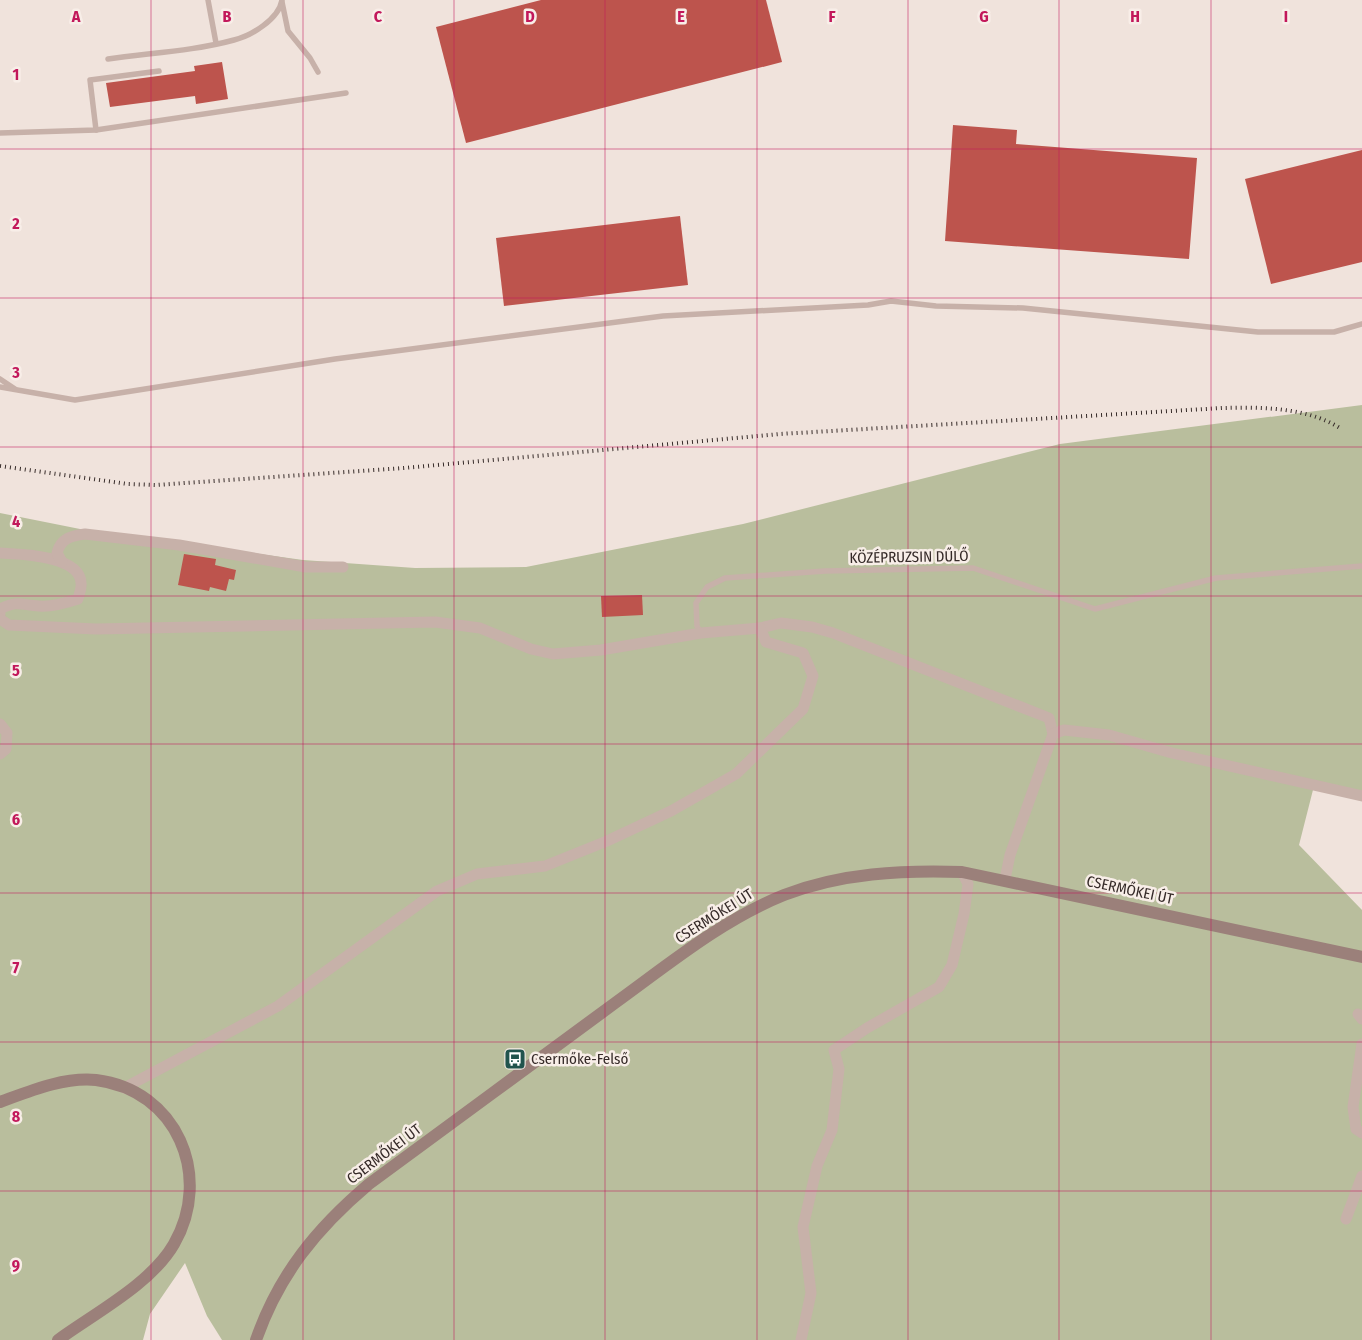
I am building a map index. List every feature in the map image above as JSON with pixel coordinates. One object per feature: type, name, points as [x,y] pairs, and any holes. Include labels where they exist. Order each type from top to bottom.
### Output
[{"type":"main road","name":"CSERMŐKEI ÚT","points":[[256,1340],[279,1288],[292,1266],[339,1210],[369,1184],[547,1052],[728,923],[754,908],[785,895],[839,879],[910,870],[962,872],[1005,879],[1362,957]]},
{"type":"main road","points":[[0,1102],[61,1083],[79,1080],[96,1080],[124,1088],[144,1098],[173,1125],[189,1163],[189,1206],[181,1231],[173,1246],[147,1276],[58,1340]]},
{"type":"street","points":[[62,562],[57,553],[59,544],[69,536],[85,534],[179,545],[306,567],[342,566]]},
{"type":"street","points":[[0,553],[42,555],[62,562],[79,574],[82,583],[78,598],[56,605],[39,606],[17,602],[0,609],[0,614]]},
{"type":"street","points":[[3,623],[96,629],[435,622],[480,628],[531,649],[553,654],[601,650],[701,633],[760,628],[781,623],[812,627],[833,633],[1049,718],[1054,734],[1010,854],[1005,879]]},
{"type":"street","points":[[124,1088],[278,1006],[437,891],[477,874],[545,866],[607,841],[671,811],[736,774],[803,709],[813,676],[803,653],[766,642],[760,628]]},
{"type":"street","points":[[0,724],[7,733],[6,749],[0,754]]},
{"type":"street","points":[[1054,734],[1064,730],[1109,735],[1172,753],[1362,796]]},
{"type":"street","points":[[801,1340],[811,1293],[803,1227],[817,1166],[832,1130],[839,1069],[834,1050],[867,1028],[938,987],[952,964],[964,914],[968,884],[962,872]]},
{"type":"street","points":[[1362,1044],[1353,1107],[1356,1128],[1362,1133]]},
{"type":"street","points":[[1346,1220],[1362,1176]]},
{"type":"lane","points":[[208,0],[216,43]]},
{"type":"lane","points":[[108,59],[235,40],[260,28],[274,16],[282,1]]},
{"type":"lane","points":[[282,1],[288,31],[299,47],[310,58],[318,72]]},
{"type":"lane","points":[[96,130],[90,80],[159,71]]},
{"type":"lane","points":[[0,132],[96,130],[346,93]]},
{"type":"lane","points":[[0,388],[75,400],[238,373],[508,335],[663,316],[868,305],[891,301],[936,306],[1023,308],[1258,332],[1334,332],[1362,324]]},
{"type":"lane","points":[[0,379],[18,391]]},
{"type":"lane","name":"KÖZÉPRUZSIN DŰLŐ","points":[[701,633],[696,626],[696,603],[707,587],[725,578],[826,571],[973,568],[1095,610],[1216,578],[1362,566]]},
{"type":"green space","points":[[1362,405],[1362,793],[1315,782],[1299,845],[1362,910],[1362,1340],[222,1340],[207,1316],[185,1263],[150,1314],[143,1340],[0,1340],[0,513],[90,531],[303,560],[415,568],[526,567],[743,524],[1060,444]]},
{"type":"building","points":[[541,0],[766,0],[782,62],[466,143],[436,27]]},
{"type":"building","points":[[222,62],[228,99],[196,104],[195,96],[110,107],[106,83],[195,71],[194,66]]},
{"type":"building","points":[[953,125],[1017,130],[1016,144],[1197,158],[1189,259],[945,241]]},
{"type":"building","points":[[1362,150],[1362,262],[1271,284],[1245,179]]},
{"type":"building","points":[[680,216],[688,285],[504,306],[496,238]]},
{"type":"building","points":[[184,554],[216,559],[215,565],[236,570],[234,580],[229,579],[226,591],[210,587],[209,591],[178,585]]},
{"type":"building","points":[[642,595],[643,615],[602,617],[601,596]]},
{"type":"railway","points":[[0,466],[128,484],[156,485],[404,468],[780,434],[1222,408],[1268,408],[1298,412],[1327,421],[1340,428]]},
{"type":"place","name":"Csermőke-Felső","points":[[515,1059]]}]
